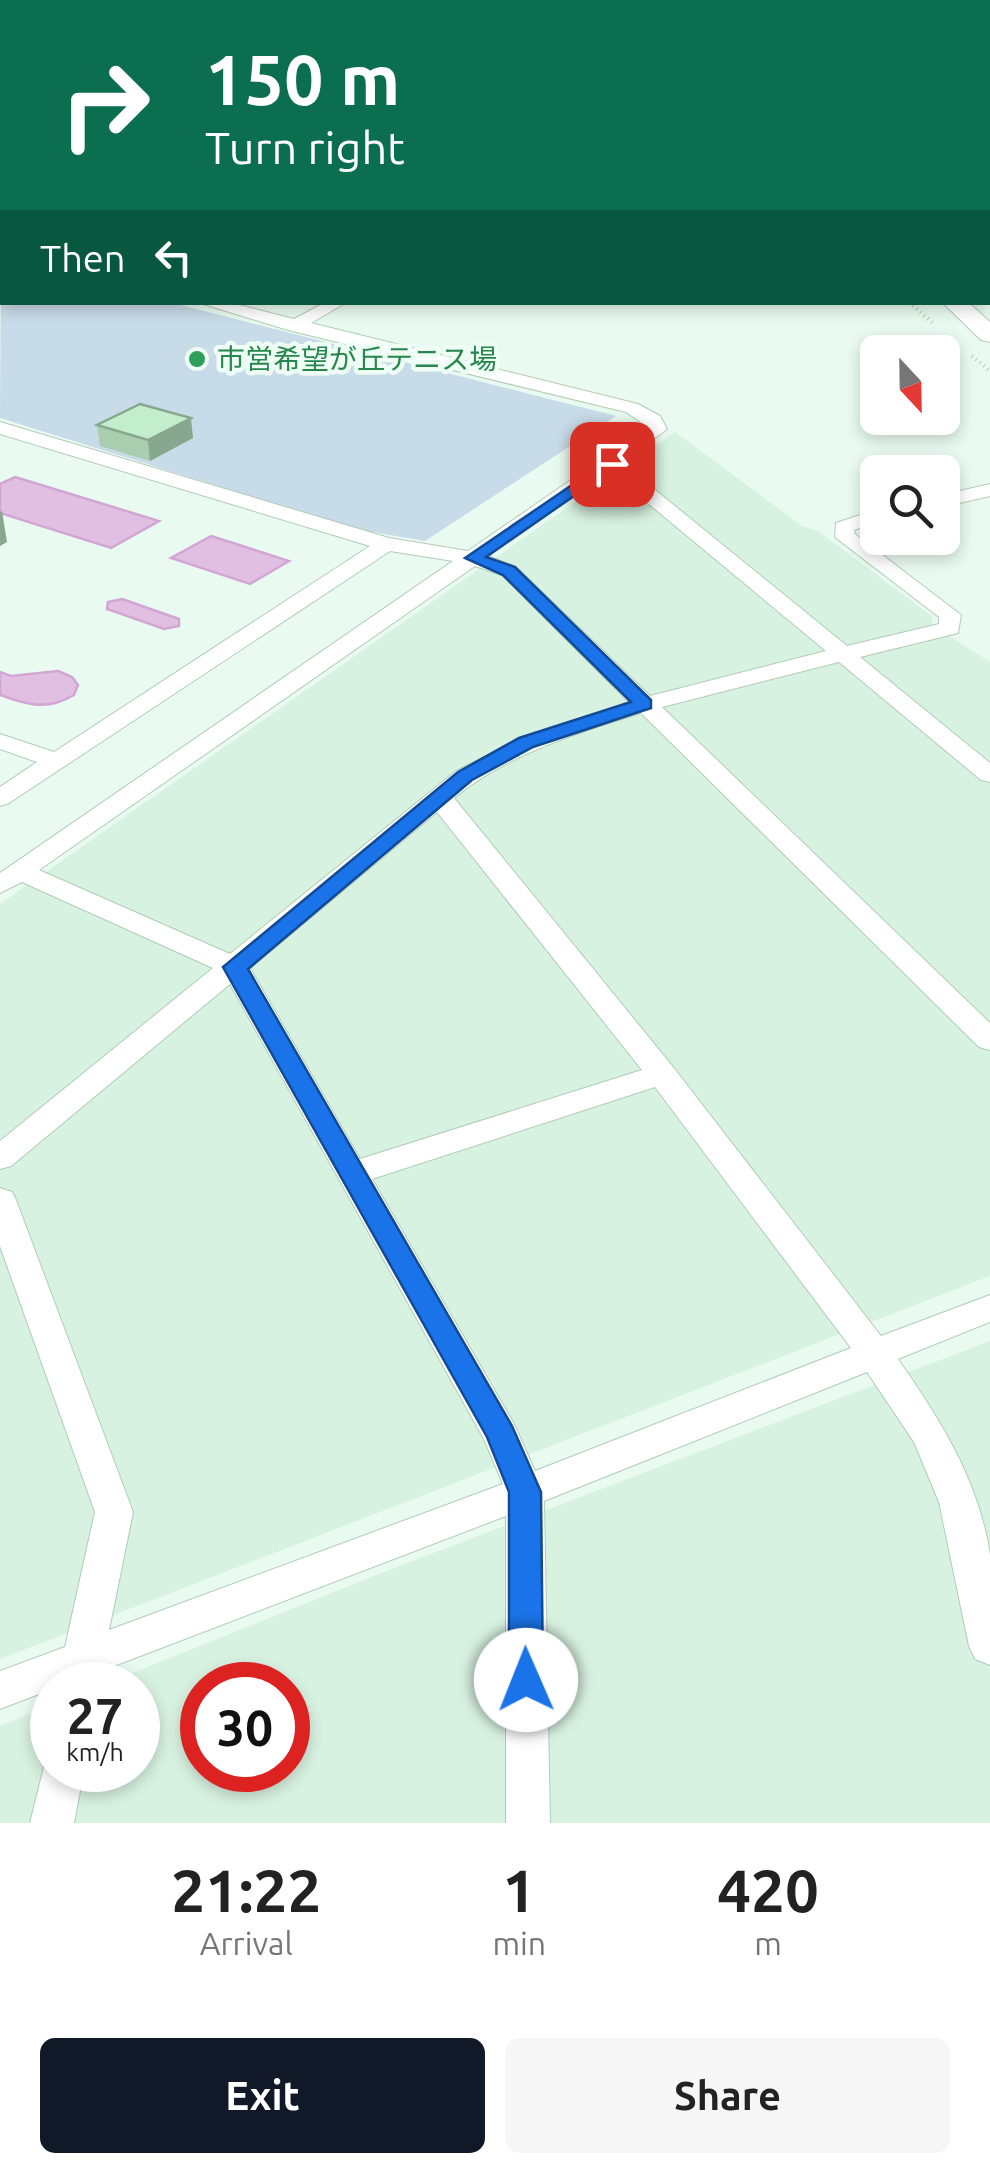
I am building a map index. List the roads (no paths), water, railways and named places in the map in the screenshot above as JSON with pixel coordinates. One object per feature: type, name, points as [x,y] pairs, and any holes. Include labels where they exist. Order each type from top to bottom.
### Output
[{"type":"street","points":[[10,878],[658,429],[654,420],[618,404],[215,305]]},
{"type":"street","points":[[294,326],[334,305]]},
{"type":"street","points":[[957,305],[990,335]]},
{"type":"street","points":[[0,428],[386,544],[473,558],[509,571],[990,1040]]},
{"type":"street","points":[[612,464],[990,775]]},
{"type":"street","points":[[960,497],[990,490]]},
{"type":"street","points":[[860,520],[843,527],[845,536],[860,547]]},
{"type":"street","points":[[0,798],[386,544]]},
{"type":"street","points":[[0,1158],[465,776],[526,743],[644,704],[950,628],[950,615],[870,555]]},
{"type":"street","points":[[0,741],[57,760]]},
{"type":"street","points":[[440,798],[662,1074],[875,1354],[930,1435],[958,1502],[990,1646]]},
{"type":"street","points":[[10,878],[235,967],[501,1434],[525,1492],[528,1823]]},
{"type":"street","points":[[353,1173],[662,1074]]},
{"type":"street","points":[[0,1200],[114,1512],[82,1662]]},
{"type":"street","points":[[102,1662],[990,1308]]},
{"type":"street","points":[[0,1690],[30,1683]]},
{"type":"street","points":[[52,1823],[58,1792]]},
{"type":"place","name":"市営希望が丘テニス場","points":[[197,359]]}]
